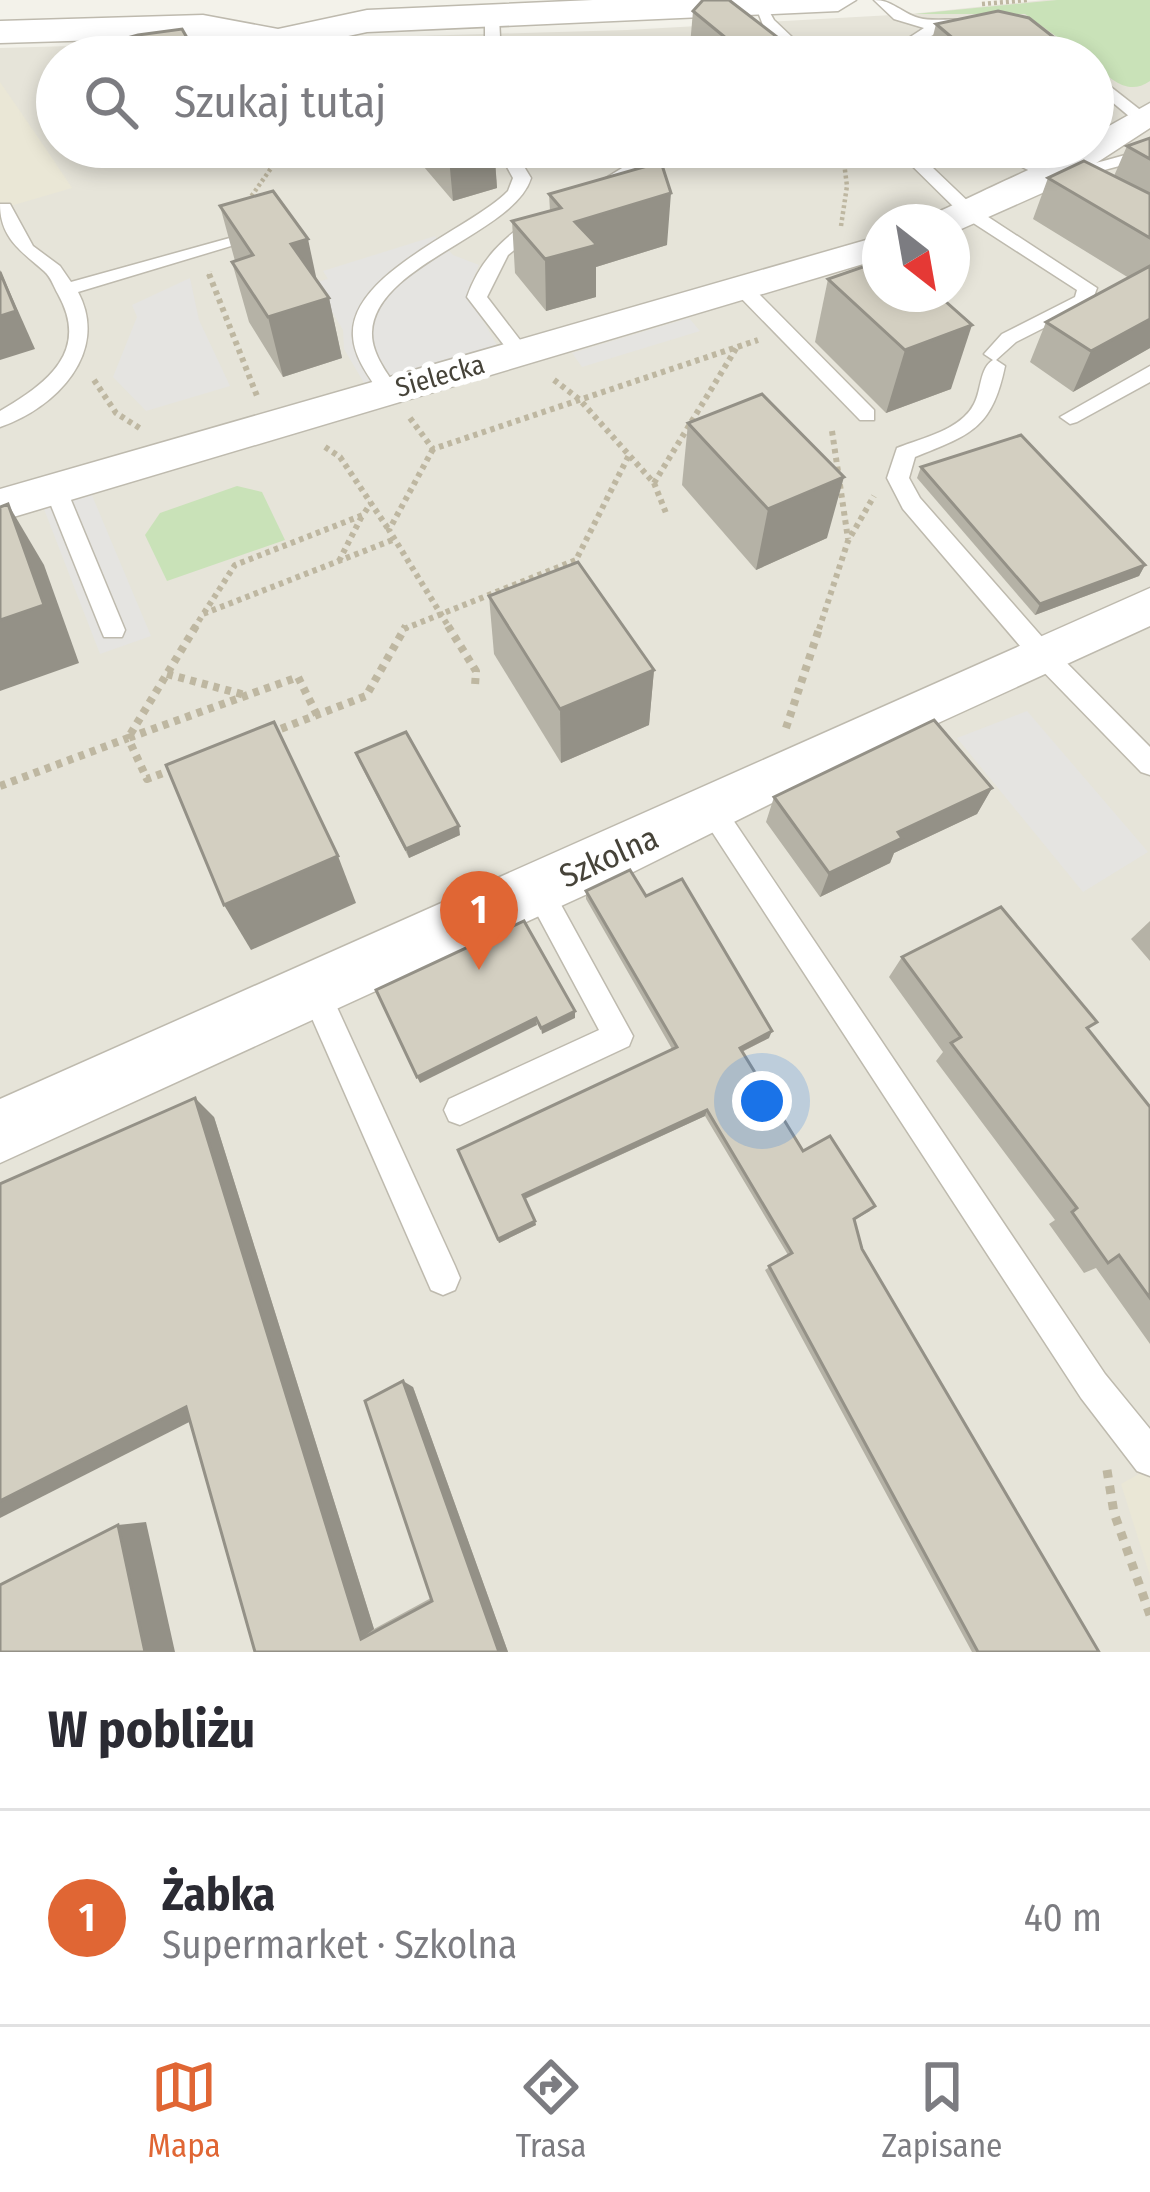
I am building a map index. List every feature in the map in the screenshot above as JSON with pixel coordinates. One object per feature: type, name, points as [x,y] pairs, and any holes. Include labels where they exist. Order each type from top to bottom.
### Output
[{"type":"street","points":[[270,36],[309,25],[507,8],[838,0]]},
{"type":"street","points":[[0,32],[226,11]]},
{"type":"street","points":[[0,14],[226,11],[256,36]]},
{"type":"street","points":[[1114,145],[1147,128]]},
{"type":"street","points":[[970,212],[1069,168]]},
{"type":"street","points":[[1055,175],[1101,202]]},
{"type":"street","name":"Sielecka","points":[[0,505],[862,253]]},
{"type":"street","name":"Szkolna","points":[[0,1131],[538,890],[1040,653],[1150,606]]},
{"type":"lane","points":[[881,0],[892,13],[935,28],[979,24]]},
{"type":"lane","points":[[759,5],[783,36]]},
{"type":"lane","points":[[921,36],[935,28]]},
{"type":"lane","points":[[1114,96],[1147,128]]},
{"type":"lane","points":[[389,391],[365,354],[361,326],[380,294],[458,232],[512,200],[522,178],[516,168]]},
{"type":"lane","points":[[577,200],[637,168]]},
{"type":"lane","points":[[918,168],[947,204]]},
{"type":"lane","points":[[1034,168],[1055,175]]},
{"type":"lane","points":[[0,420],[41,392],[68,365],[82,347],[85,327],[56,272],[27,252],[4,208]]},
{"type":"lane","points":[[520,353],[477,297],[481,282],[520,232],[558,211]]},
{"type":"lane","points":[[970,224],[1087,288],[1084,300],[1009,338],[995,360],[988,407],[967,426],[905,453],[898,478],[911,503],[1040,653],[1150,764]]},
{"type":"lane","points":[[64,290],[283,229]]},
{"type":"lane","points":[[744,290],[867,415]]},
{"type":"lane","points":[[1070,417],[1150,373]]},
{"type":"lane","points":[[55,488],[113,630]]},
{"type":"lane","points":[[712,810],[1093,1386],[1150,1458]]},
{"type":"lane","points":[[460,1110],[618,1036],[538,890]]},
{"type":"lane","points":[[315,991],[443,1278]]},
{"type":"path","points":[[271,168],[217,246],[208,280],[264,410],[340,457],[476,671],[475,686]]},
{"type":"path","points":[[389,530],[433,449],[784,331]]},
{"type":"path","points":[[654,483],[737,347]]},
{"type":"path","points":[[68,365],[90,374],[116,413],[158,441],[166,455]]},
{"type":"path","points":[[389,391],[433,449]]},
{"type":"path","points":[[580,400],[654,483],[666,513]]},
{"type":"path","points":[[832,431],[848,541]]},
{"type":"path","points":[[253,739],[367,696],[406,626],[576,560],[629,454]]},
{"type":"path","points":[[768,781],[755,766],[777,756],[848,541],[880,485],[898,478]]},
{"type":"path","points":[[339,561],[370,503]]},
{"type":"path","points":[[128,738],[235,565],[362,515]]},
{"type":"path","points":[[203,614],[394,539]]},
{"type":"path","points":[[166,674],[247,696]]},
{"type":"path","points":[[0,786],[298,677],[317,715]]},
{"type":"path","points":[[128,738],[147,779],[189,763]]},
{"type":"path","points":[[1093,1386],[1114,1513],[1150,1616]]},
{"type":"shaded area","points":[[1045,0],[1150,0],[1150,1652],[0,1652],[0,48],[36,47],[36,168],[1114,168],[1114,36],[418,36],[910,14]]},
{"type":"shaded area","points":[[0,82],[36,134],[36,168],[59,168],[72,188],[0,209]]},
{"type":"shaded area","points":[[435,236],[453,255],[479,265],[467,293],[497,345],[364,383],[344,349],[343,330],[314,283],[328,279],[323,271]]},
{"type":"shaded area","points":[[190,278],[199,320],[230,386],[146,411],[113,377],[137,317],[132,305]]},
{"type":"shaded area","points":[[689,318],[700,331],[582,367],[572,353]]},
{"type":"shaded area","points":[[91,493],[151,636],[100,654],[44,509]]},
{"type":"shaded area","points":[[1027,711],[1148,852],[1083,892],[957,738]]},
{"type":"shaded area","points":[[1150,1468],[1150,1576],[1121,1484]]},
{"type":"green space","points":[[1057,0],[1150,0],[1150,81],[1134,87],[1114,80],[1114,36],[1056,36],[1025,14],[915,14]]},
{"type":"green space","points":[[237,486],[262,492],[285,540],[167,581],[145,535],[160,513]]},
{"type":"building","points":[[703,0],[729,0],[776,36],[723,36],[693,11]]},
{"type":"building","points":[[998,11],[1029,18],[1052,36],[950,36],[936,24]]},
{"type":"building","points":[[182,29],[186,36],[134,36]]},
{"type":"building","points":[[1150,138],[1150,159],[1127,146]]},
{"type":"building","points":[[640,168],[663,168],[671,193],[575,222],[597,245],[545,259],[512,221],[561,208],[549,194]]},
{"type":"building","points":[[1069,168],[1098,168],[1150,194],[1150,238],[1048,178]]},
{"type":"building","points":[[273,191],[308,239],[291,244],[329,298],[268,317],[232,262],[253,255],[220,206]]},
{"type":"building","points":[[1150,266],[1150,319],[1091,351],[1046,322]]},
{"type":"building","points":[[862,267],[862,310],[828,279]]},
{"type":"building","points":[[0,272],[16,311],[0,316]]},
{"type":"building","points":[[864,312],[957,312],[972,325],[905,350]]},
{"type":"building","points":[[762,394],[844,477],[768,509],[688,423]]},
{"type":"building","points":[[1021,435],[1145,565],[1040,604],[921,467]]},
{"type":"building","points":[[8,504],[44,605],[0,620],[0,507]]},
{"type":"building","points":[[578,562],[654,670],[560,709],[489,596]]},
{"type":"building","points":[[934,720],[992,788],[898,832],[902,838],[829,873],[774,797]]},
{"type":"building","points":[[274,722],[338,856],[224,905],[166,765]]},
{"type":"building","points":[[406,732],[459,826],[406,849],[356,753]]},
{"type":"building","points":[[630,870],[646,896],[682,879],[772,1031],[740,1048],[803,1151],[830,1136],[875,1206],[854,1219],[862,1249],[1099,1652],[978,1652],[769,1266],[792,1253],[707,1110],[523,1195],[535,1221],[498,1239],[458,1150],[677,1047],[586,891]]},
{"type":"building","points":[[1001,907],[1097,1022],[1087,1028],[1150,1107],[1150,1298],[1119,1255],[1108,1263],[1072,1212],[1077,1208],[951,1043],[961,1037],[902,957]]},
{"type":"building","points":[[524,921],[575,1011],[541,1028],[536,1018],[417,1077],[376,990]]},
{"type":"building","points":[[195,1098],[361,1639],[432,1601],[365,1401],[403,1381],[499,1652],[255,1652],[186,1407],[0,1501],[0,1184]]},
{"type":"building","points":[[118,1525],[145,1652],[0,1652],[0,1585]]},
{"type":"place","name":"Żabka","points":[[479,970]]}]
